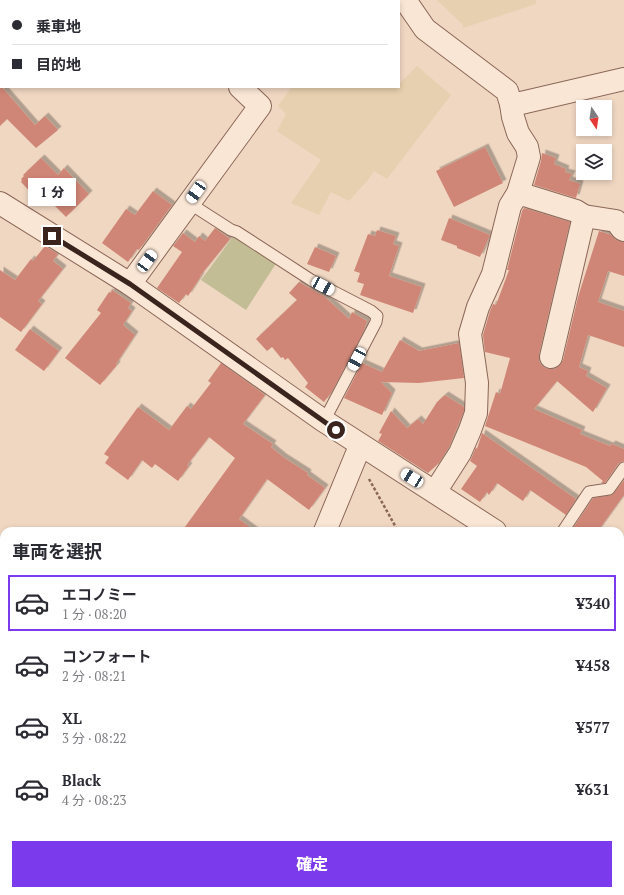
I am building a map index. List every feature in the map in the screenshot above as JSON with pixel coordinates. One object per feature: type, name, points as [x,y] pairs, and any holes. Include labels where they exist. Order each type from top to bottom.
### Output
[{"type":"street","points":[[405,0],[425,29],[507,91],[518,133],[527,147],[529,158],[518,192],[510,206],[493,274],[478,306],[470,334],[477,383],[476,413],[460,453],[435,492]]},
{"type":"street","points":[[511,104],[624,79]]},
{"type":"street","points":[[130,284],[260,106],[241,88]]},
{"type":"street","points":[[518,192],[576,211],[584,216],[621,224]]},
{"type":"street","points":[[0,203],[130,284],[324,422],[358,450],[435,492],[489,527]]},
{"type":"street","points":[[551,357],[584,216]]},
{"type":"street","points":[[327,527],[358,450]]},
{"type":"lane","points":[[189,203],[312,280],[371,311],[377,316],[376,322],[324,422]]},
{"type":"lane","points":[[566,527],[589,492],[609,489],[624,468]]},
{"type":"path","points":[[358,450],[396,527]]},
{"type":"shaded area","points":[[437,0],[536,0],[536,4],[463,28],[463,25]]},
{"type":"shaded area","points":[[417,66],[451,95],[387,179],[374,171],[349,201],[331,192],[319,215],[291,203],[321,160],[277,131],[286,114],[278,106],[291,88],[400,88],[400,83]]},
{"type":"shaded area","points":[[235,234],[277,262],[246,310],[201,280]]},
{"type":"building","points":[[0,88],[3,88],[35,125],[45,116],[58,130],[36,148],[7,119],[0,126]]},
{"type":"building","points":[[485,147],[503,183],[454,207],[436,171]]},
{"type":"building","points":[[542,153],[556,158],[554,164],[566,169],[565,172],[572,174],[569,180],[580,184],[576,198],[534,185]]},
{"type":"building","points":[[41,158],[58,175],[64,168],[89,194],[66,217],[41,192],[36,198],[21,182],[21,179],[24,176],[23,175]]},
{"type":"building","points":[[153,191],[172,205],[139,250],[137,249],[128,262],[102,243],[126,209],[135,215]]},
{"type":"building","points":[[524,208],[570,222],[539,354],[539,361],[542,366],[548,369],[555,369],[563,360],[578,297],[599,231],[611,235],[616,240],[624,242],[624,276],[608,271],[598,302],[624,311],[624,347],[588,335],[579,367],[588,371],[586,376],[607,388],[593,412],[557,381],[534,409],[582,430],[580,434],[610,446],[612,444],[624,449],[624,461],[618,464],[605,483],[601,483],[603,481],[586,467],[485,426],[496,392],[500,394],[510,358],[485,352],[483,335],[490,311],[493,304],[496,305],[509,270],[507,270]]},
{"type":"building","points":[[449,218],[490,235],[480,257],[441,240]]},
{"type":"building","points":[[215,228],[230,239],[200,276],[188,296],[186,294],[179,303],[157,288],[182,252],[173,246],[183,233],[195,242],[199,236],[205,241]]},
{"type":"building","points":[[377,230],[396,236],[393,244],[399,246],[389,276],[422,287],[413,313],[360,295],[364,284],[357,282],[360,273],[354,271],[368,234],[375,236]]},
{"type":"building","points":[[45,246],[58,254],[53,261],[63,269],[38,301],[42,304],[21,332],[0,317],[0,270],[15,280],[31,259],[33,261]]},
{"type":"building","points":[[315,247],[336,256],[329,272],[307,264]]},
{"type":"building","points":[[299,282],[325,297],[349,319],[352,312],[367,321],[363,333],[331,393],[324,402],[305,387],[308,383],[288,358],[285,360],[283,357],[281,358],[272,347],[267,351],[256,339],[297,300],[289,293]]},
{"type":"building","points":[[112,290],[131,303],[128,308],[132,311],[123,325],[135,335],[116,364],[117,365],[100,385],[65,358],[101,313],[97,310]]},
{"type":"building","points":[[30,329],[59,351],[44,371],[15,350]]},
{"type":"building","points":[[400,340],[419,351],[459,343],[464,378],[419,383],[381,382],[392,393],[382,415],[344,398],[362,363],[382,372]]},
{"type":"building","points":[[221,363],[265,395],[243,424],[273,444],[271,447],[283,457],[308,473],[307,475],[325,488],[309,510],[267,479],[239,519],[250,527],[185,527],[235,458],[209,437],[187,465],[189,466],[178,481],[155,464],[152,468],[142,460],[128,480],[105,463],[109,457],[104,454],[138,407],[169,430],[187,406],[191,409],[211,383],[208,381]]},
{"type":"building","points":[[445,395],[464,407],[464,411],[449,447],[439,463],[428,473],[378,441],[382,434],[379,433],[391,411],[407,428],[418,419],[423,424],[437,402]]},
{"type":"building","points":[[482,433],[576,499],[566,515],[530,490],[523,501],[497,483],[489,495],[487,492],[480,502],[461,489],[477,466],[470,461],[476,447],[477,449]]},
{"type":"building","points":[[624,480],[624,495],[601,527],[574,527],[593,498],[612,495]]},
{"type":"route","points":[[52,236],[130,284],[336,430]]}]
